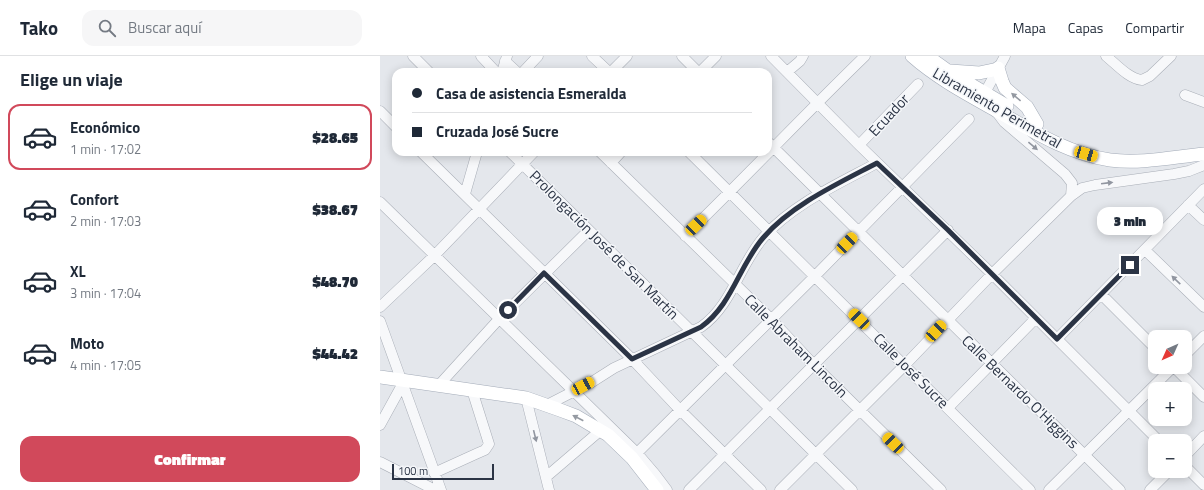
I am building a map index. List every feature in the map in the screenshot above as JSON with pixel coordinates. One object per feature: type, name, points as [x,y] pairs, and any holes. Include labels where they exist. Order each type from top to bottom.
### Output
[{"type":"main road","name":"Libramiento Perimetral","points":[[912,56],[936,75],[1069,141],[1084,146],[1111,151],[1154,151],[1204,145]]},
{"type":"main road","name":"Libramiento Perimetral","points":[[927,56],[982,97],[995,109],[1059,145],[1097,157],[1117,160],[1141,160],[1204,154]]},
{"type":"main road","points":[[948,71],[979,73],[998,69],[1005,88],[1027,107],[1037,124]]},
{"type":"main road","points":[[380,377],[402,383],[439,385],[526,398],[576,416],[601,430],[634,456],[657,490]]},
{"type":"street","points":[[413,56],[425,68]]},
{"type":"street","points":[[481,56],[492,68]]},
{"type":"street","points":[[527,68],[538,56]]},
{"type":"street","points":[[592,56],[606,68]]},
{"type":"street","points":[[614,68],[627,56]]},
{"type":"street","points":[[682,56],[695,68]]},
{"type":"street","points":[[703,68],[716,56]]},
{"type":"street","points":[[771,56],[877,163],[948,230],[1152,434]]},
{"type":"street","points":[[788,72],[800,61],[803,56]]},
{"type":"street","points":[[772,144],[865,56]]},
{"type":"street","points":[[982,97],[1005,56]]},
{"type":"street","points":[[1106,56],[1129,75],[1140,80],[1150,76],[1170,56]]},
{"type":"street","points":[[506,59],[514,68]]},
{"type":"street","name":"Ecuador","points":[[859,145],[918,84]]},
{"type":"street","points":[[1185,95],[1204,102]]},
{"type":"street","points":[[995,109],[1004,122],[1065,174],[1072,184],[1072,196]]},
{"type":"street","points":[[380,112],[392,123]]},
{"type":"street","points":[[634,456],[770,319],[815,276],[969,119]]},
{"type":"street","name":"Calle Bernardo O'Higgins","points":[[772,146],[1120,490]]},
{"type":"street","points":[[425,156],[632,359],[680,410],[761,490]]},
{"type":"street","points":[[464,194],[476,156]]},
{"type":"street","name":"Prolongación José de San Martín","points":[[514,156],[852,490]]},
{"type":"street","points":[[380,307],[434,256],[530,156]]},
{"type":"street","name":"Calle Abraham Lincoln","points":[[604,156],[941,490]]},
{"type":"street","points":[[611,162],[617,156]]},
{"type":"street","name":"Calle José Sucre","points":[[693,156],[1030,490]]},
{"type":"street","points":[[685,236],[730,192],[761,156]]},
{"type":"street","points":[[547,405],[632,359],[692,332],[709,321],[717,313],[735,286],[755,249],[770,231],[786,217],[820,193],[877,163]]},
{"type":"street","points":[[780,490],[992,274],[1082,188],[1094,184],[1174,174],[1189,171],[1204,165]]},
{"type":"street","points":[[1057,339],[1204,189]]},
{"type":"street","points":[[380,202],[574,391],[634,456],[655,474],[667,490]]},
{"type":"street","points":[[1188,205],[1204,220]]},
{"type":"street","points":[[439,385],[499,319],[589,230]]},
{"type":"street","points":[[689,490],[948,230]]},
{"type":"street","points":[[1145,250],[1204,307]]},
{"type":"street","points":[[1101,294],[1148,341]]},
{"type":"street","points":[[948,408],[1036,318]]},
{"type":"street","points":[[380,321],[441,490]]},
{"type":"street","points":[[1192,348],[1204,336]]},
{"type":"street","points":[[1049,490],[1167,374]]},
{"type":"street","points":[[1181,374],[1204,397]]},
{"type":"street","points":[[380,425],[402,383]]},
{"type":"street","points":[[434,473],[478,453],[488,446],[489,442],[472,390]]},
{"type":"street","points":[[526,398],[549,490]]},
{"type":"street","points":[[546,477],[601,430]]},
{"type":"street","points":[[1192,449],[1204,436]]},
{"type":"street","points":[[380,462],[435,490]]},
{"type":"street","points":[[1192,473],[1204,485]]},
{"type":"street","points":[[1150,490],[1162,478]]},
{"type":"route","points":[[508,310],[544,273],[632,359],[701,327],[709,321],[724,303],[755,249],[770,231],[786,217],[820,193],[877,163],[903,186],[1057,339],[1130,265]]}]
